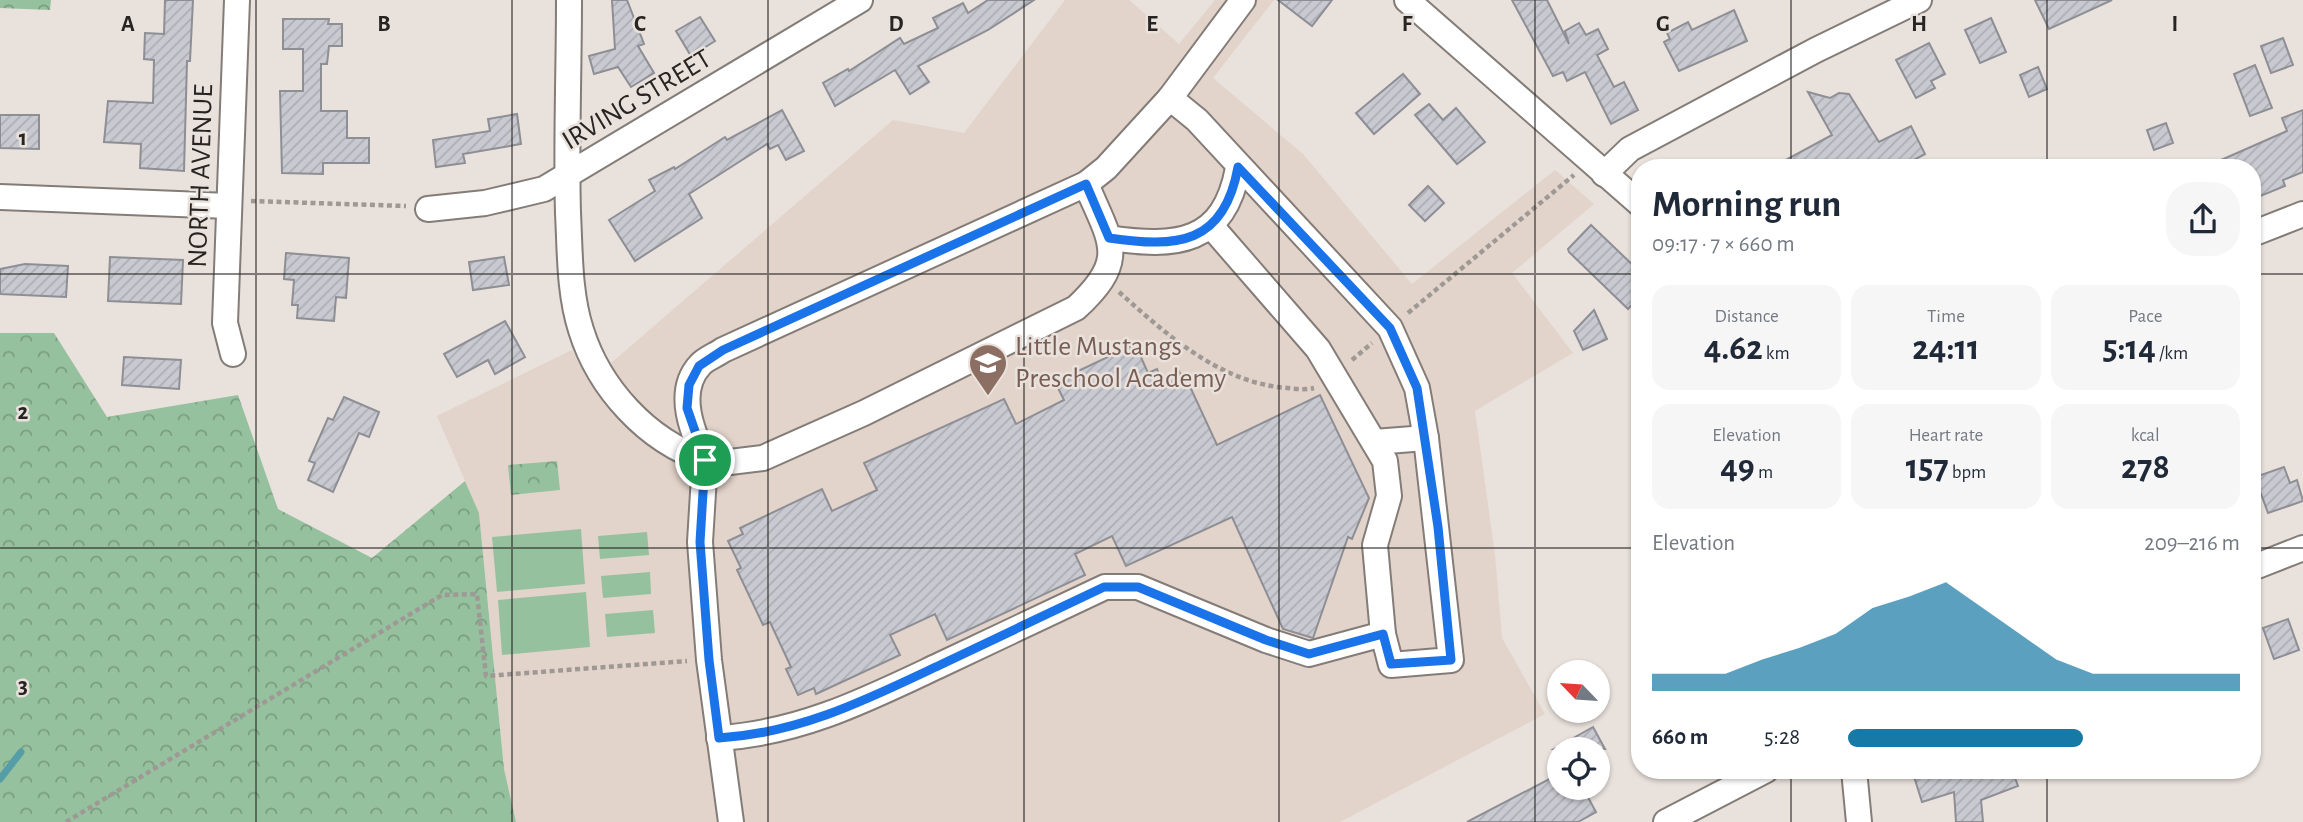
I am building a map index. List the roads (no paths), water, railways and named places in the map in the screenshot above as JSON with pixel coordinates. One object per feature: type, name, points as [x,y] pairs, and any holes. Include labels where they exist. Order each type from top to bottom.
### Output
[{"type":"street","name":"NORTH AVENUE","points":[[233,354],[225,323],[237,0]]},
{"type":"street","points":[[569,0],[567,176],[570,264],[580,328],[590,353],[613,391],[636,418],[678,451],[705,460],[730,462],[763,458],[864,413],[1076,308],[1100,286],[1111,262],[1109,238],[1086,184]]},
{"type":"street","name":"IRVING STREET","points":[[428,209],[485,203],[532,192],[567,176],[860,0]]},
{"type":"street","points":[[731,822],[709,660],[700,542],[705,460],[687,408],[689,385],[699,366],[723,350],[1086,184],[1107,168],[1170,98],[1244,0]]},
{"type":"street","points":[[1407,0],[1631,196]]},
{"type":"street","points":[[1604,174],[1630,149],[1816,50],[1919,0]]},
{"type":"street","points":[[1170,98],[1197,120],[1390,328],[1417,388],[1426,438],[1451,660],[1391,664],[1383,634],[1375,545],[1389,496],[1385,461],[1318,349],[1212,227]]},
{"type":"street","points":[[1109,238],[1150,244],[1199,234],[1212,227],[1234,191],[1238,167]]},
{"type":"street","points":[[0,197],[229,206]]},
{"type":"street","points":[[2261,230],[2303,214]]},
{"type":"street","points":[[1374,442],[1426,438]]},
{"type":"street","points":[[2261,564],[2303,548]]},
{"type":"street","points":[[719,738],[764,733],[842,712],[1104,587],[1138,587],[1266,640],[1309,654],[1383,634]]},
{"type":"street","points":[[1666,822],[1749,779]]},
{"type":"street","points":[[1855,779],[1859,822]]},
{"type":"waterway","points":[[0,779],[21,752]]},
{"type":"place","name":"Little Mustangs Preschool Academy","points":[[988,397]]}]
